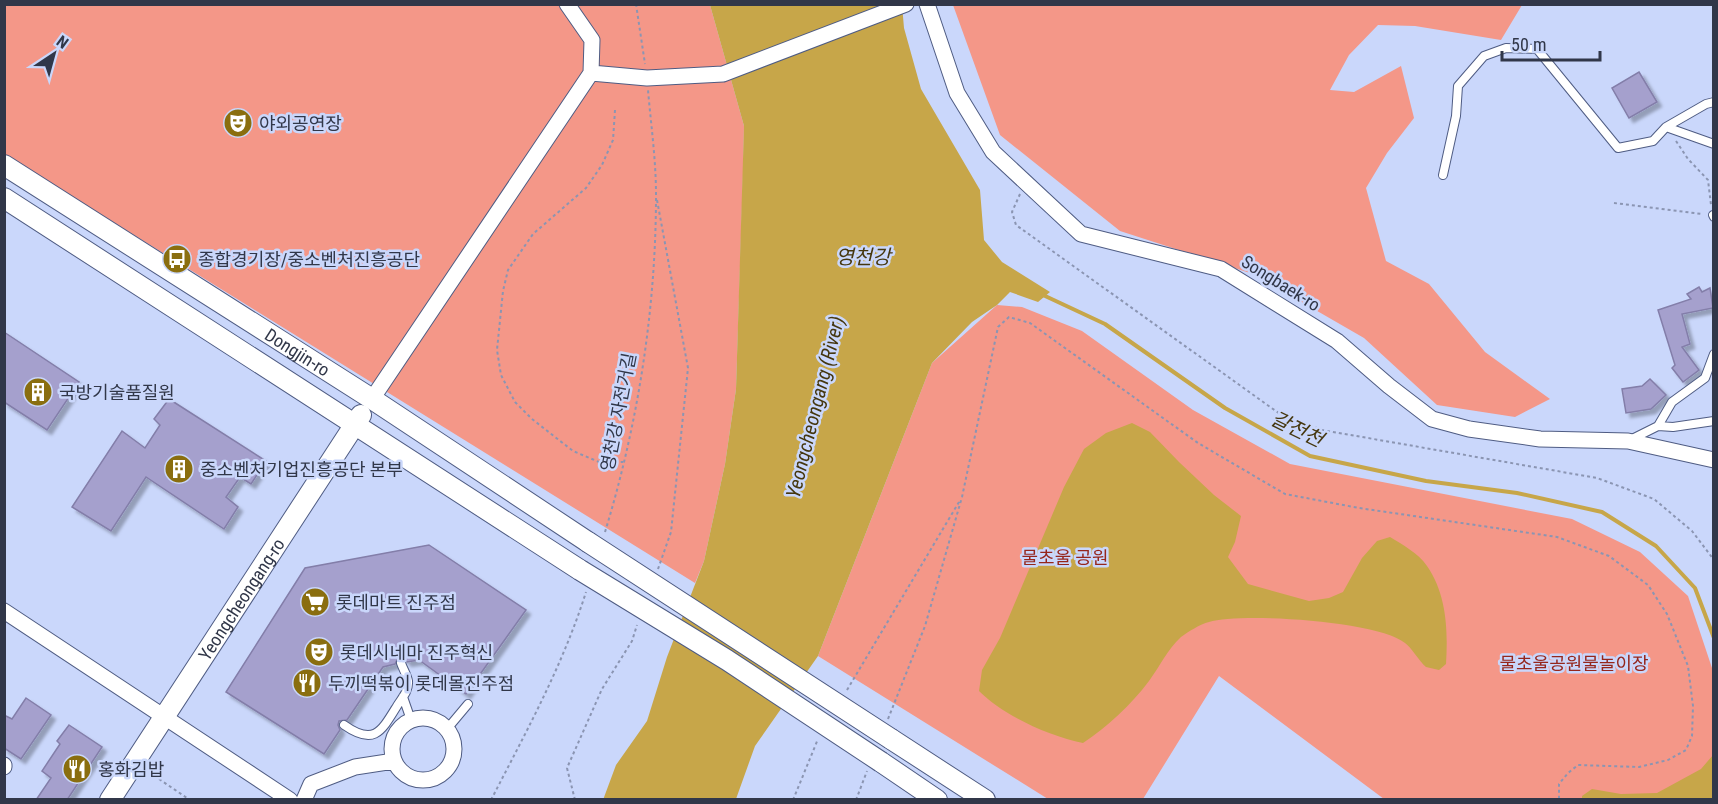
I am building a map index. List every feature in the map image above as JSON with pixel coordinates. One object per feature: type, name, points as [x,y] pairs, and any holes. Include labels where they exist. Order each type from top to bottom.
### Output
[{"type":"street","points":[[372,399],[591,73],[592,40],[567,4]]},
{"type":"street","points":[[591,73],[647,78],[723,74],[906,4]]},
{"type":"street","name":"Songbaek-ro","points":[[927,4],[957,93],[993,152],[1081,234],[1221,269],[1337,341],[1432,419],[1469,429],[1540,439],[1628,441],[1713,460]]},
{"type":"street","name":"Dongjin-ro","points":[[4,165],[595,540],[889,731]]},
{"type":"street","name":"Dongjin-ro","points":[[4,198],[580,570],[727,660],[875,764]]},
{"type":"street","name":"Yeongcheongang-ro","points":[[110,800],[372,399]]},
{"type":"street","points":[[4,611],[290,800]]},
{"type":"street","points":[[421,718],[440,723],[447,729],[454,748],[453,759],[440,775],[419,780],[409,777],[400,770],[394,761],[392,752],[396,733],[403,725],[421,718]]},
{"type":"street","points":[[889,731],[984,800]]},
{"type":"street","points":[[304,800],[311,784],[355,767],[394,761]]},
{"type":"street","points":[[875,764],[937,800]]},
{"type":"lane","points":[[1443,175],[1456,116],[1458,86],[1484,56],[1506,48],[1537,49],[1618,148],[1653,141],[1666,127],[1713,102]]},
{"type":"lane","points":[[1666,127],[1713,144]]},
{"type":"lane","points":[[1658,426],[1672,402],[1705,378],[1713,354]]},
{"type":"lane","points":[[1628,441],[1658,426],[1673,427],[1713,421]]},
{"type":"lane","points":[[344,724],[358,735],[376,733],[383,729],[407,691],[408,680],[401,663]]},
{"type":"lane","points":[[403,697],[411,720]]},
{"type":"lane","points":[[447,729],[468,704]]},
{"type":"path","name":"영천강 자전거길","points":[[595,540],[623,462],[638,401],[652,283],[656,194],[647,78],[636,4]]},
{"type":"path","points":[[615,110],[613,140],[602,165],[585,188],[533,234],[508,270],[503,291],[497,351],[501,375],[514,402],[539,425],[573,451],[599,462],[623,462]]},
{"type":"path","points":[[1614,203],[1713,216],[1708,180],[1688,159],[1666,127]]},
{"type":"path","points":[[1025,183],[1012,212],[1016,225],[1280,414],[1322,430],[1598,478],[1654,499],[1692,531],[1713,560]]},
{"type":"path","points":[[655,576],[671,532],[688,368],[656,194]]},
{"type":"path","points":[[889,731],[925,626],[962,497],[998,327],[1010,316],[1030,323],[1198,442],[1285,494],[1359,508],[1557,537],[1609,556],[1648,585],[1667,614],[1688,666],[1693,706],[1692,736],[1686,750],[1668,760],[1639,767],[1578,765],[1559,784],[1559,800]]},
{"type":"path","points":[[843,697],[962,497]]},
{"type":"path","points":[[491,800],[548,691],[586,592]]},
{"type":"path","points":[[575,800],[567,768],[602,689],[632,641],[639,619]]},
{"type":"path","points":[[793,800],[819,737]]},
{"type":"path","points":[[856,800],[875,764]]},
{"type":"path","points":[[159,779],[190,800]]},
{"type":"green space","points":[[4,5],[710,5],[744,126],[743,174],[736,389],[725,464],[704,561],[695,583],[5,155]]},
{"type":"green space","points":[[953,5],[1522,5],[1501,40],[1415,26],[1378,25],[1349,55],[1330,90],[1354,92],[1401,66],[1414,118],[1387,153],[1366,188],[1386,261],[1429,284],[1485,352],[1550,399],[1515,417],[1437,405],[1364,338],[1253,274],[1120,231],[1000,135]]},
{"type":"green space","name":"물초울 공원","points":[[997,305],[1022,307],[1082,331],[1193,410],[1290,464],[1572,519],[1640,552],[1688,596],[1713,671],[1713,799],[1384,799],[1219,676],[1143,799],[1048,799],[818,656],[932,363]]},
{"type":"water","name":"영천강","points":[[710,5],[902,5],[904,28],[921,89],[980,190],[984,240],[1002,262],[1050,292],[1038,302],[1010,292],[997,305],[972,322],[932,363],[818,656],[755,746],[736,799],[603,800],[616,765],[647,721],[667,657],[704,561],[725,464],[736,389],[744,126]]},
{"type":"water","points":[[1132,423],[1150,432],[1214,495],[1241,516],[1235,542],[1228,557],[1248,584],[1309,601],[1329,598],[1343,592],[1362,558],[1377,541],[1390,537],[1415,553],[1427,566],[1439,589],[1445,613],[1446,664],[1439,670],[1426,667],[1405,643],[1391,635],[1368,629],[1310,620],[1226,619],[1202,624],[1181,637],[1127,707],[1083,743],[1028,724],[989,700],[979,691],[982,670],[1000,638],[1064,487],[1084,449],[1106,433]]},
{"type":"water","points":[[1713,755],[1713,799],[1582,799],[1582,796],[1592,789],[1621,794],[1657,793],[1701,769]]},
{"type":"building","points":[[1639,72],[1657,102],[1629,118],[1612,88]]},
{"type":"building","points":[[1699,287],[1702,292],[1710,288],[1713,308],[1682,314],[1690,344],[1682,347],[1699,370],[1683,382],[1672,368],[1675,365],[1658,310],[1691,299],[1687,294]]},
{"type":"building","name":"국방기술품질원","points":[[4,332],[79,382],[47,430],[4,402]]},
{"type":"building","points":[[1650,379],[1666,395],[1651,409],[1626,413],[1622,389],[1642,386]]},
{"type":"building","name":"중소벤처기업진흥공단 본부","points":[[169,399],[266,461],[251,484],[240,477],[226,497],[238,507],[224,529],[146,477],[111,531],[72,507],[122,431],[145,448],[160,425],[154,419]]},
{"type":"building","points":[[429,545],[526,610],[466,694],[419,660],[407,662],[404,658],[398,658],[395,664],[383,667],[347,720],[339,721],[340,730],[324,754],[226,692],[305,568]]},
{"type":"building","points":[[26,698],[51,715],[21,759],[4,748],[4,715],[12,719]]},
{"type":"building","points":[[69,725],[102,747],[67,800],[36,800],[51,778],[42,771],[60,744],[57,741]]},
{"type":"waterway","name":"갈전천","points":[[1043,295],[1105,324],[1225,408],[1310,456],[1426,481],[1517,493],[1602,512],[1656,546],[1695,588],[1714,638]]},
{"type":"place","name":"야외공연장","points":[[238,123]]},
{"type":"place","name":"종합경기장/중소벤처진흥공단","points":[[177,259]]},
{"type":"place","name":"국방기술품질원","points":[[38,392]]},
{"type":"place","name":"중소벤처기업진흥공단 본부","points":[[179,469]]},
{"type":"place","name":"롯데마트 진주점","points":[[315,602]]},
{"type":"place","name":"롯데시네마 진주혁신","points":[[319,652]]},
{"type":"place","name":"두끼떡볶이 롯데몰진주점","points":[[307,683]]},
{"type":"place","name":"홍화김밥","points":[[77,769]]},
{"type":"water label","name":"Yeongcheongang (River)","points":[[815,407]]},
{"type":"park label","name":"물초울공원물놀이장","points":[[1574,663]]}]
